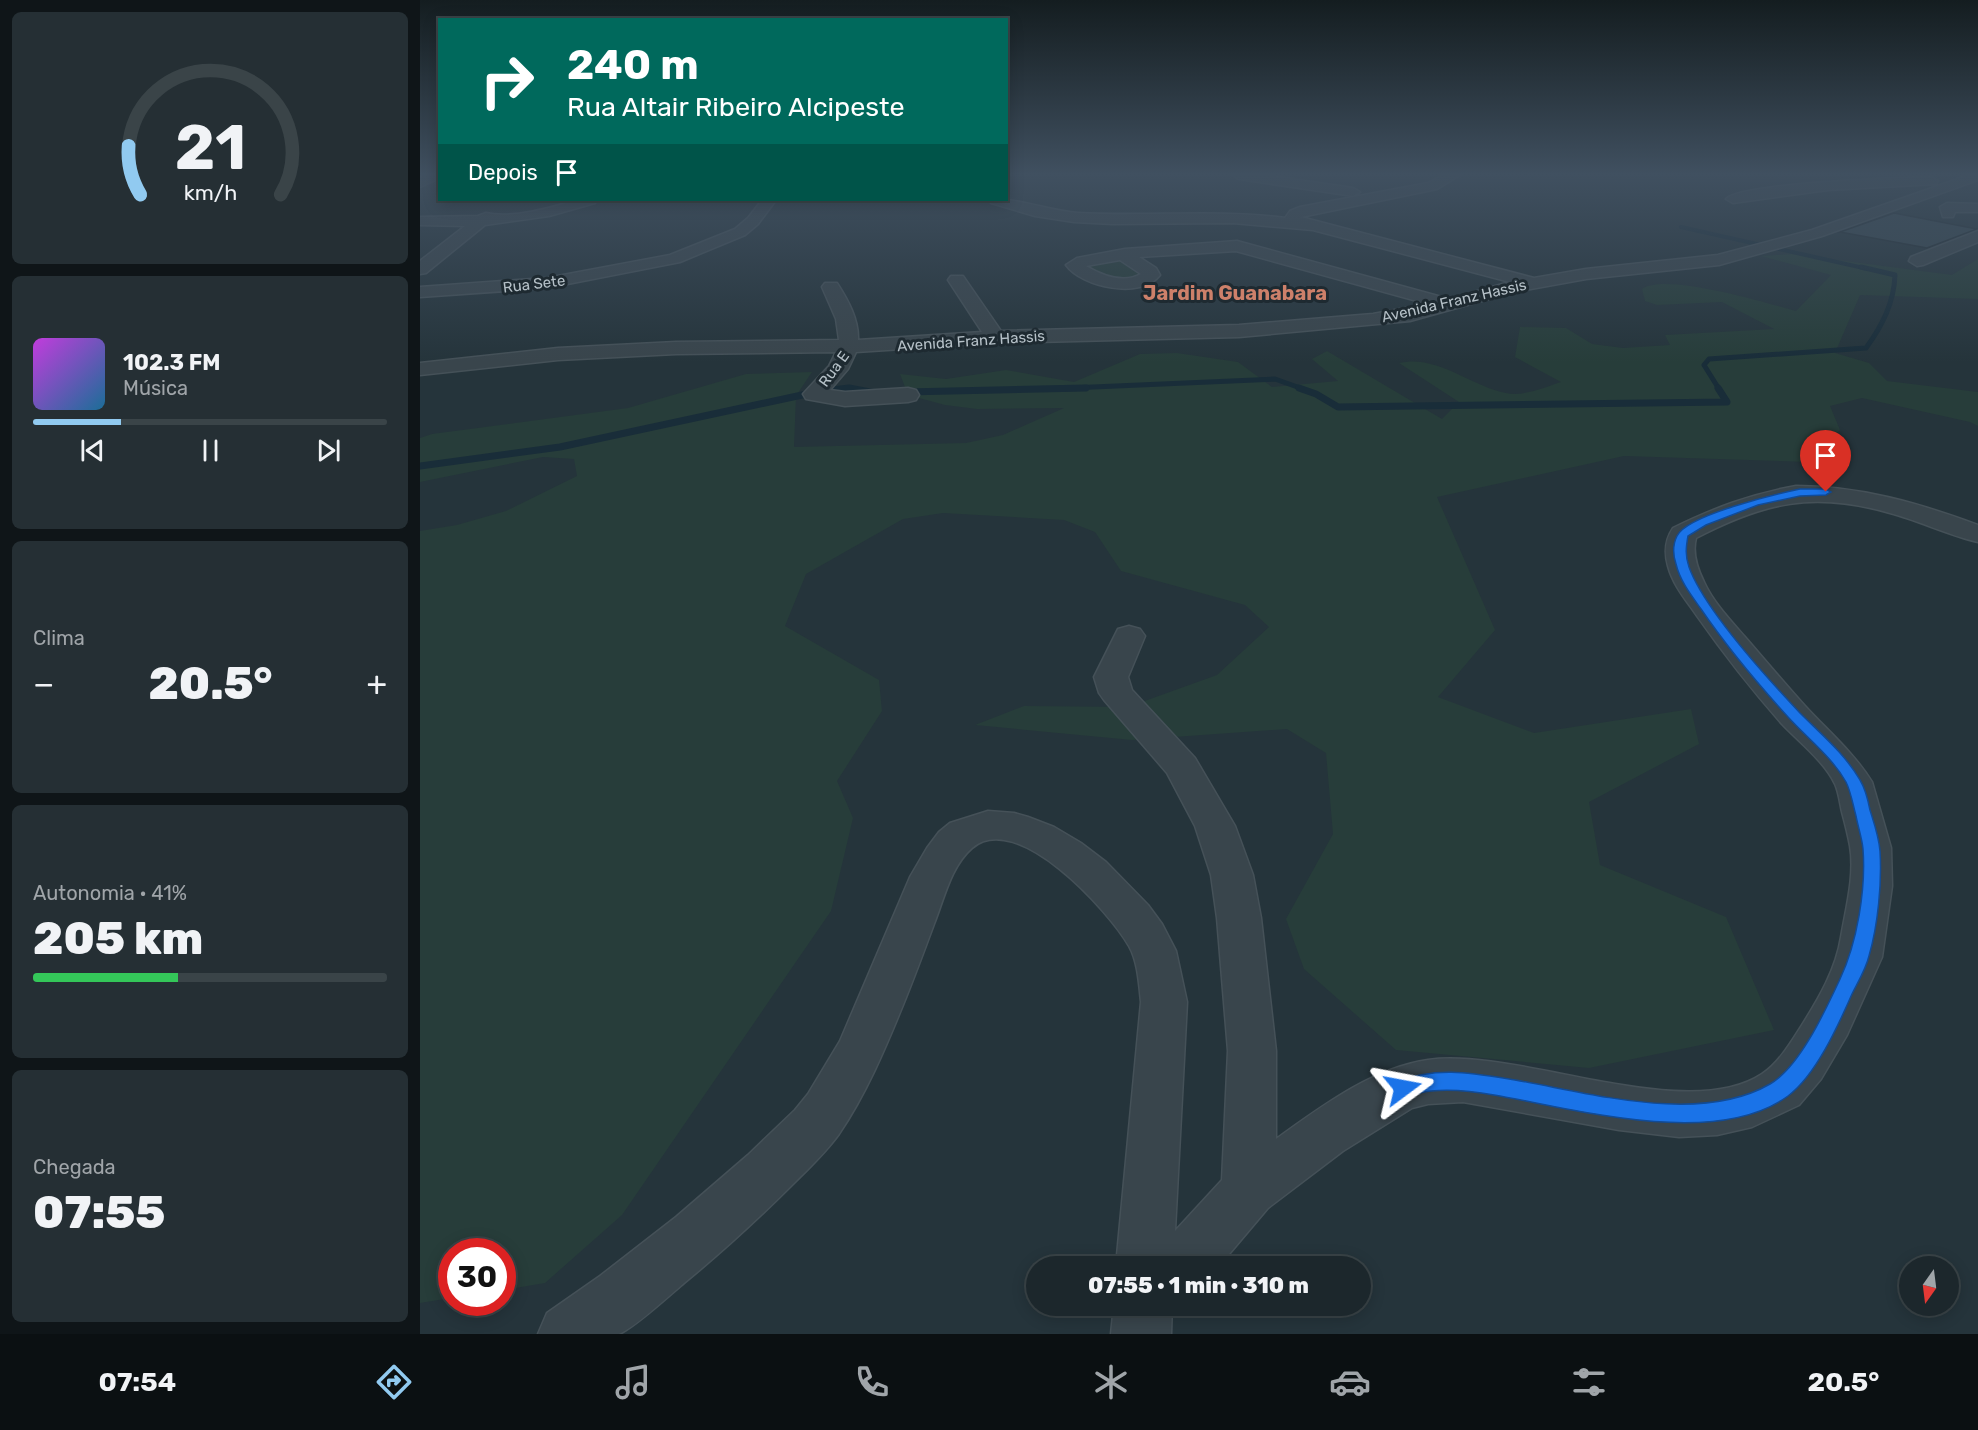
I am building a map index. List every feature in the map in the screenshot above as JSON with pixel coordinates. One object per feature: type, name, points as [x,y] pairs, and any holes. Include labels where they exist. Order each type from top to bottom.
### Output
[{"type":"street","points":[[420,269],[460,237]]},
{"type":"street","name":"Rua Sete","points":[[420,292],[547,283],[674,259],[727,237]]},
{"type":"street","points":[[1357,237],[1534,283]]},
{"type":"street","name":"Avenida Franz Hassis","points":[[420,369],[501,359],[666,348],[753,345],[897,346],[995,337],[1206,332],[1330,324],[1410,315],[1534,283],[1586,274],[1701,263],[1800,237]]},
{"type":"street","points":[[1917,261],[1975,237]]},
{"type":"street","points":[[1124,255],[1213,246],[1244,247],[1448,304]]},
{"type":"street","points":[[957,280],[995,337]]},
{"type":"street","name":"Rua E","points":[[831,287],[848,330],[850,347],[816,396],[845,399],[909,395]]},
{"type":"street","points":[[1292,310],[1330,324]]},
{"type":"street","points":[[1191,1256],[1249,1190],[1325,1134],[1378,1100],[1403,1088],[1428,1082],[1473,1081],[1619,1107],[1679,1114],[1718,1112],[1752,1104],[1781,1089],[1804,1064],[1830,1021],[1860,957],[1871,885],[1871,848],[1853,782],[1831,753],[1794,715],[1724,632],[1690,585],[1682,565],[1679,548],[1683,534],[1702,523],[1755,503],[1800,492],[1817,492],[1848,494],[1878,500],[1914,510],[1978,534]]},
{"type":"street","points":[[1129,636],[1111,677],[1112,684],[1128,707],[1182,767],[1215,826],[1232,875],[1239,918],[1252,1051],[1249,1190]]},
{"type":"street","points":[[568,1334],[626,1292],[735,1202],[804,1136],[825,1112],[856,1057],[931,877],[943,856],[963,834],[988,825],[1012,826],[1041,838],[1085,869],[1122,905],[1146,936],[1159,964],[1164,1002],[1147,1256]]},
{"type":"green space","points":[[1792,254],[1952,275],[1978,259],[1978,299],[1860,295],[1835,353],[1869,363],[1887,381],[1978,392],[1978,426],[1970,422],[1862,398],[1830,406],[1840,430],[1809,462],[1624,456],[1437,497],[1495,630],[1438,697],[1534,733],[1691,709],[1699,744],[1589,802],[1600,865],[1726,917],[1774,1030],[1589,1068],[1396,1050],[1304,969],[1286,919],[1333,834],[1326,753],[1287,729],[1132,740],[975,725],[1024,706],[1128,707],[1217,675],[1269,627],[1245,605],[1121,571],[1095,532],[1064,520],[943,513],[903,519],[806,574],[785,626],[879,680],[882,711],[837,781],[853,818],[831,911],[622,1215],[545,1283],[516,1288],[516,1238],[438,1238],[438,1300],[420,1303],[420,531],[457,525],[506,511],[577,476],[574,459],[543,457],[420,482],[420,438],[432,434],[628,408],[746,374],[812,372],[796,396],[794,447],[966,443],[1003,435],[1064,408],[977,409],[945,405],[908,395],[900,374],[946,379],[1006,370],[1074,382],[1140,354],[1177,353],[1238,362],[1272,387],[1338,381],[1312,359],[1327,351],[1442,419],[1459,402],[1399,363],[1413,361],[1426,363],[1506,393],[1519,394],[1534,391],[1561,382],[1515,357],[1520,327],[1566,328],[1592,344],[1623,348],[1670,345],[1665,335],[1774,329],[1722,302],[1657,305],[1645,301],[1642,289],[1654,285],[1671,284],[1693,286],[1796,311],[1831,275],[1761,256]]},
{"type":"green space","points":[[1118,257],[1146,274],[1105,281],[1079,263]]},
{"type":"building","points":[[1869,237],[1955,237],[1927,248]]},
{"type":"waterway","points":[[1727,237],[1868,269]]},
{"type":"waterway","points":[[1719,389],[1704,365],[1709,359],[1866,348],[1886,314],[1895,275],[1861,267]]},
{"type":"waterway","points":[[1053,389],[1275,379],[1303,389]]},
{"type":"waterway","points":[[1053,389],[1086,388]]},
{"type":"waterway","points":[[1299,388],[1316,394],[1338,407],[1727,402],[1718,388]]},
{"type":"waterway","points":[[420,466],[560,447],[816,392],[841,389]]},
{"type":"waterway","points":[[841,389],[854,389]]},
{"type":"waterway","points":[[841,389],[854,389]]},
{"type":"waterway","points":[[854,389],[875,393]]},
{"type":"waterway","points":[[1047,389],[1053,389]]},
{"type":"waterway","points":[[906,392],[1053,389]]},
{"type":"district","name":"Jardim Guanabara","points":[[1235,293]]},
{"type":"route","points":[[1403,1088],[1428,1082],[1463,1080],[1619,1107],[1679,1114],[1718,1112],[1752,1104],[1781,1089],[1804,1064],[1830,1021],[1860,957],[1871,885],[1871,848],[1861,806],[1853,782],[1831,753],[1794,715],[1724,632],[1690,585],[1682,565],[1679,548],[1683,534],[1702,523],[1755,503],[1800,492],[1826,492]]}]
